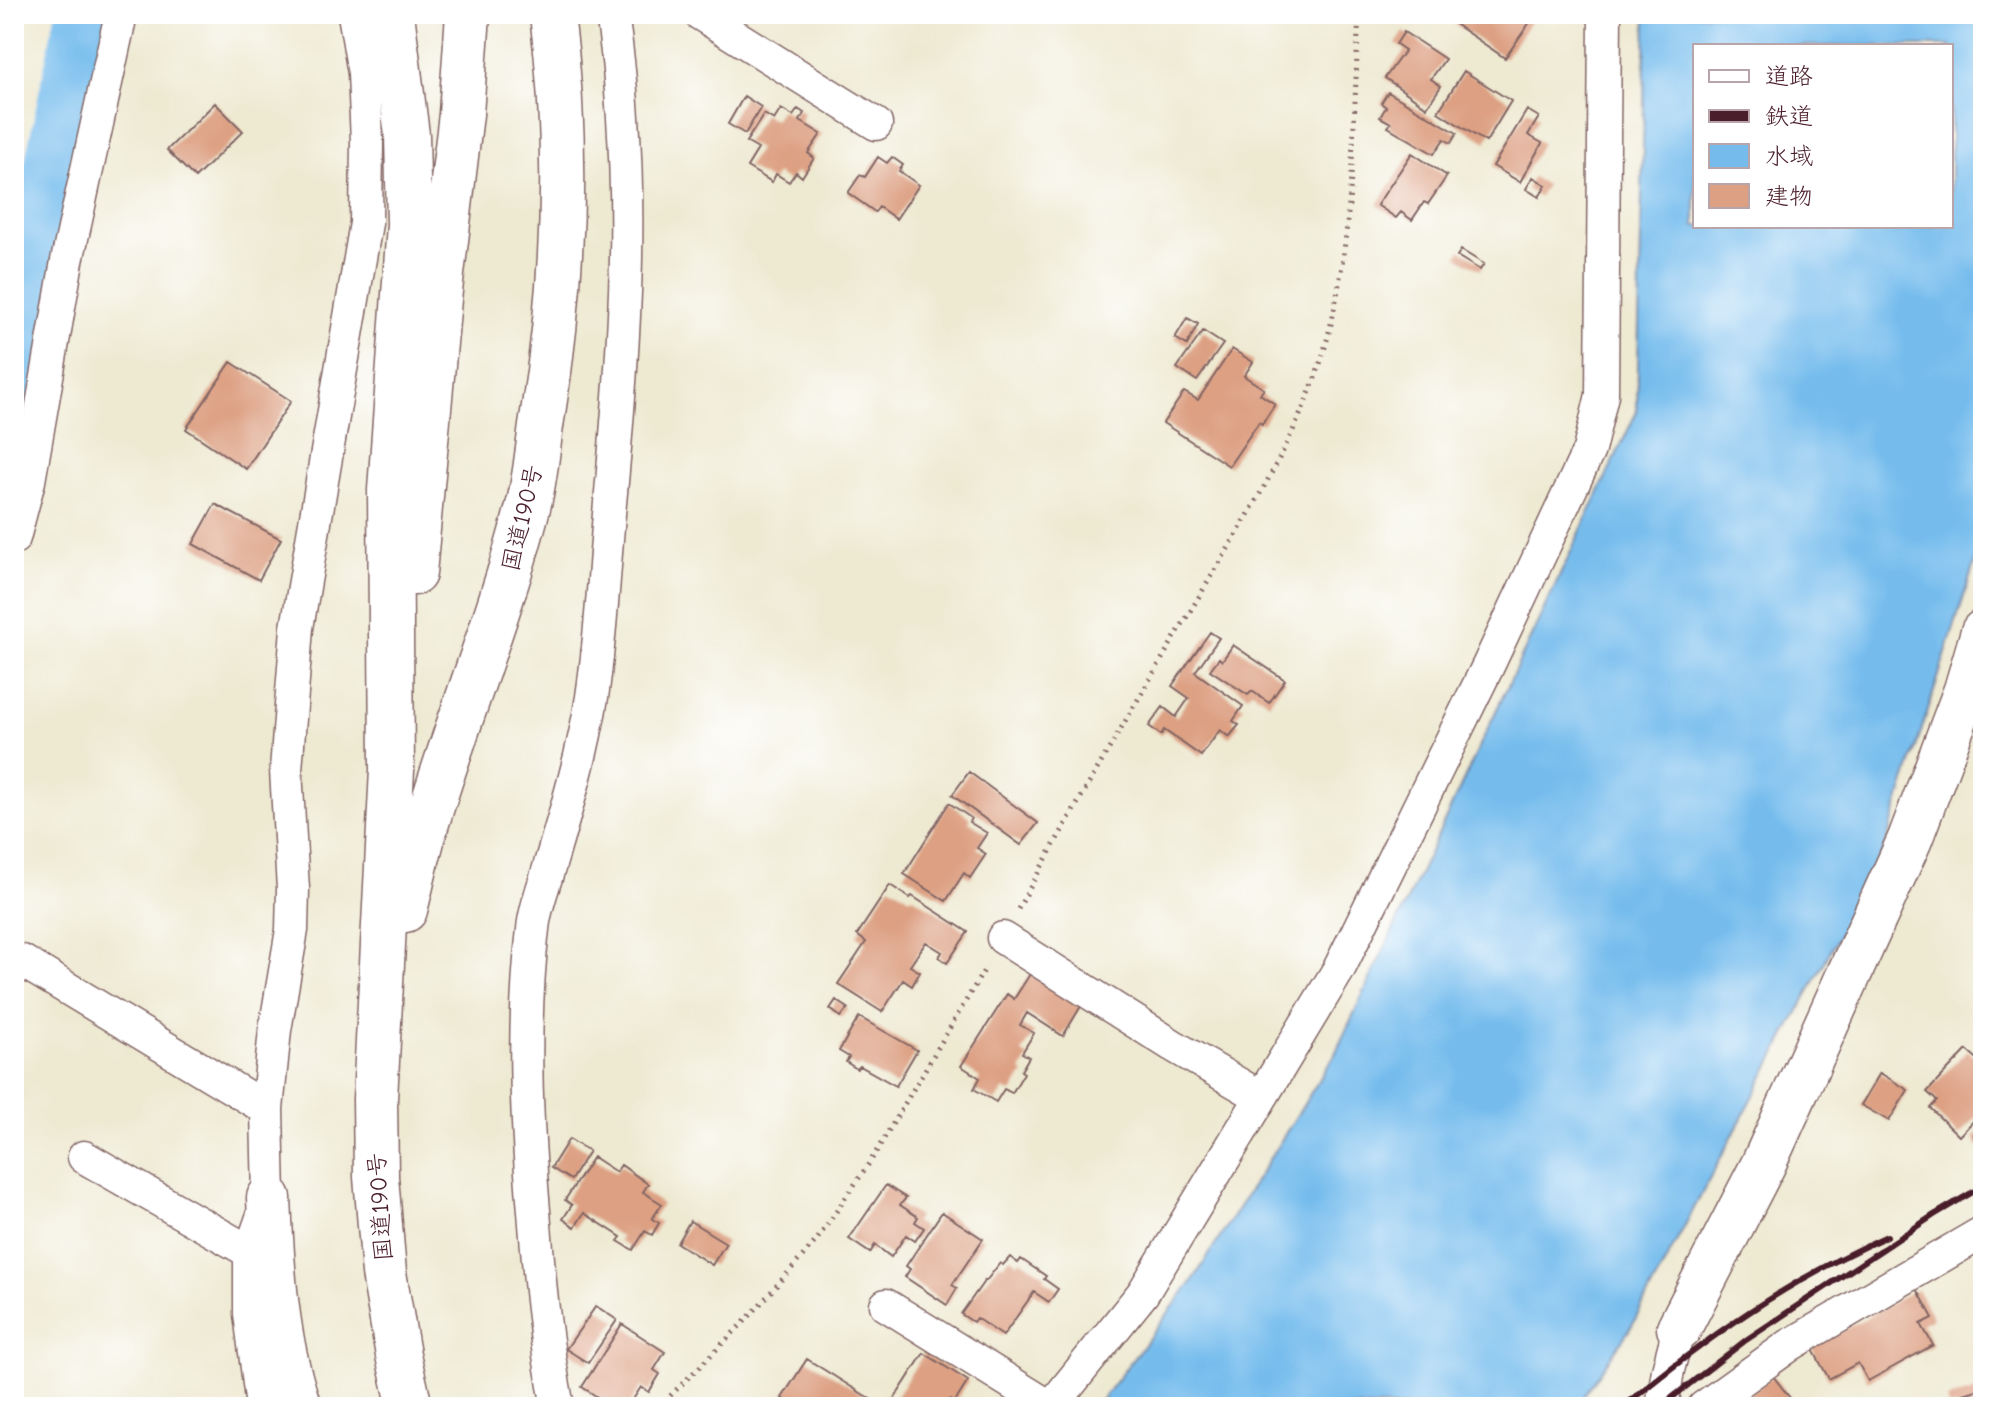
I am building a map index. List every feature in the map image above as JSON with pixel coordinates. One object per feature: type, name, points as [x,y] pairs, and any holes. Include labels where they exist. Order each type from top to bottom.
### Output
[{"type":"main road","name":"国道190号","points":[[392,14],[407,135],[409,225],[390,490],[392,770],[375,1099],[376,1177],[384,1273],[410,1407]]},
{"type":"main road","points":[[392,770],[423,491],[439,299],[461,114],[468,14]]},
{"type":"main road","name":"国道190号","points":[[381,1004],[428,819],[507,583],[530,500],[549,376],[560,255],[563,168],[560,79],[552,14]]},
{"type":"main road","points":[[1679,1328],[1763,1165],[1974,694],[1983,632]]},
{"type":"main road","points":[[269,1198],[271,1261],[280,1324],[299,1407]]},
{"type":"street","points":[[14,538],[29,481],[67,261],[121,14]]},
{"type":"street","points":[[262,1407],[250,1314],[250,1252],[269,1198],[267,1109],[275,1030],[292,930],[293,889],[286,770],[297,628],[366,223],[364,73],[354,14]]},
{"type":"street","points":[[558,1407],[547,1351],[536,1243],[527,1134],[525,1013],[533,924],[578,768],[592,696],[614,469],[626,322],[628,194],[621,70],[612,14]]},
{"type":"street","points":[[700,14],[876,124]]},
{"type":"street","points":[[886,1305],[1051,1407],[1143,1293],[1339,969],[1481,680],[1589,450],[1602,395],[1605,14]]},
{"type":"street","points":[[1003,938],[1172,1045],[1261,1097]]},
{"type":"street","points":[[22,961],[267,1109]]},
{"type":"street","points":[[84,1157],[250,1252]]},
{"type":"street","points":[[1704,1407],[1790,1345],[1983,1232]]},
{"type":"street","points":[[1662,1407],[1679,1328]]},
{"type":"path","points":[[659,1407],[748,1318],[816,1241],[870,1162],[1003,938],[1084,790],[1245,517],[1305,406],[1327,342],[1339,288],[1359,14]]},
{"type":"water","points":[[1646,14],[1983,14],[1983,536],[1883,852],[1630,1329],[1576,1407],[1096,1407],[1192,1282],[1334,1056],[1637,411]]},
{"type":"water","points":[[62,142],[14,430],[14,341]]},
{"type":"building","points":[[1440,14],[1518,14],[1530,22],[1505,58]]},
{"type":"building","points":[[1404,32],[1445,59],[1431,79],[1441,86],[1427,107],[1385,78],[1405,50],[1396,44]]},
{"type":"building","points":[[1464,71],[1511,101],[1486,142],[1438,112]]},
{"type":"building","points":[[1388,92],[1457,133],[1451,143],[1444,139],[1434,154],[1388,127],[1391,123],[1380,117],[1386,107],[1381,103]]},
{"type":"building","points":[[744,96],[761,107],[745,134],[728,124]]},
{"type":"building","points":[[215,103],[243,131],[195,178],[167,150]]},
{"type":"building","points":[[781,109],[793,116],[798,109],[804,113],[800,121],[821,134],[808,153],[814,158],[802,177],[796,172],[789,182],[776,174],[772,182],[747,167],[758,149],[746,142],[764,114],[774,120]]},
{"type":"building","points":[[1527,110],[1539,117],[1528,135],[1542,143],[1520,182],[1493,166]]},
{"type":"building","points":[[1412,153],[1447,176],[1428,204],[1424,202],[1412,220],[1401,212],[1396,218],[1377,205]]},
{"type":"building","points":[[878,157],[887,163],[892,157],[903,165],[899,171],[919,185],[896,219],[879,207],[875,212],[848,193],[860,175],[865,177]]},
{"type":"building","points":[[1533,177],[1546,185],[1539,197],[1526,189]]},
{"type":"building","points":[[1461,250],[1484,264],[1480,270],[1457,256]]},
{"type":"building","points":[[1187,318],[1198,324],[1187,345],[1175,338]]},
{"type":"building","points":[[1203,331],[1223,344],[1197,381],[1177,368]]},
{"type":"building","points":[[1232,349],[1253,362],[1244,376],[1264,389],[1260,394],[1275,404],[1229,466],[1163,423],[1184,392],[1198,400]]},
{"type":"building","points":[[231,362],[291,401],[246,469],[186,429]]},
{"type":"building","points":[[215,504],[281,539],[259,580],[193,544]]},
{"type":"building","points":[[1210,632],[1219,638],[1195,672],[1243,706],[1233,721],[1239,725],[1229,737],[1220,730],[1201,756],[1164,730],[1161,735],[1149,726],[1163,707],[1176,717],[1189,698],[1172,686]]},
{"type":"building","points":[[1233,645],[1285,680],[1269,703],[1252,691],[1248,695],[1210,670],[1219,658],[1222,661]]},
{"type":"building","points":[[969,772],[1038,823],[1021,845],[952,795]]},
{"type":"building","points":[[949,803],[971,818],[969,822],[987,833],[977,848],[986,854],[970,878],[964,873],[946,901],[904,874]]},
{"type":"building","points":[[890,885],[968,932],[947,963],[939,957],[942,952],[926,942],[910,966],[920,972],[912,986],[903,980],[882,1012],[838,984],[866,942],[857,935]]},
{"type":"building","points":[[1030,974],[1081,1006],[1063,1036],[1027,1013],[1020,1025],[1034,1033],[1022,1053],[1029,1057],[1021,1071],[1024,1073],[1012,1093],[1004,1089],[996,1102],[974,1089],[980,1078],[961,1066],[1007,994],[1014,999]]},
{"type":"building","points":[[836,1000],[848,1008],[841,1017],[830,1009]]},
{"type":"building","points":[[859,1017],[917,1050],[896,1086],[860,1066],[857,1069],[846,1062],[849,1057],[839,1051]]},
{"type":"building","points":[[1967,1050],[1983,1064],[1983,1111],[1959,1136],[1930,1108],[1937,1101],[1927,1092]]},
{"type":"building","points":[[1880,1073],[1908,1090],[1889,1121],[1861,1105]]},
{"type":"building","points":[[1983,1132],[1983,1145],[1977,1147],[1974,1135]]},
{"type":"building","points":[[569,1139],[589,1151],[571,1180],[551,1168]]},
{"type":"building","points":[[593,1157],[616,1172],[621,1165],[648,1184],[643,1192],[662,1204],[652,1219],[659,1223],[652,1235],[645,1231],[633,1250],[618,1241],[621,1237],[584,1213],[575,1227],[563,1219],[572,1205],[565,1200]]},
{"type":"building","points":[[886,1185],[906,1198],[900,1205],[918,1217],[915,1222],[924,1228],[915,1241],[906,1235],[891,1257],[875,1245],[870,1253],[849,1239]]},
{"type":"building","points":[[942,1212],[983,1239],[952,1285],[957,1288],[947,1305],[905,1277],[910,1269],[906,1266]]},
{"type":"building","points":[[690,1221],[726,1243],[712,1265],[677,1243]]},
{"type":"building","points":[[1010,1257],[1018,1263],[1021,1259],[1046,1276],[1044,1279],[1058,1289],[1049,1302],[1034,1292],[1003,1336],[976,1318],[973,1322],[961,1314],[985,1280]]},
{"type":"building","points":[[1917,1289],[1933,1318],[1921,1324],[1933,1345],[1868,1381],[1858,1363],[1829,1379],[1812,1348]]},
{"type":"building","points":[[596,1306],[617,1320],[588,1363],[566,1349]]},
{"type":"building","points":[[622,1324],[665,1352],[654,1370],[660,1374],[649,1392],[641,1387],[628,1407],[613,1407],[582,1387]]},
{"type":"building","points":[[924,1353],[968,1381],[955,1402],[950,1400],[946,1407],[889,1407]]},
{"type":"building","points":[[807,1359],[883,1407],[795,1407],[782,1398]]},
{"type":"building","points":[[1773,1376],[1797,1407],[1732,1407]]},
{"type":"building","points":[[1983,1388],[1983,1407],[1949,1407],[1947,1399]]},
{"type":"waterway","points":[[14,376],[89,14]]},
{"type":"railway","points":[[1660,1407],[1746,1340],[1983,1186]]},
{"type":"railway","points":[[1623,1407],[1749,1312],[1815,1272],[1887,1236]]}]
